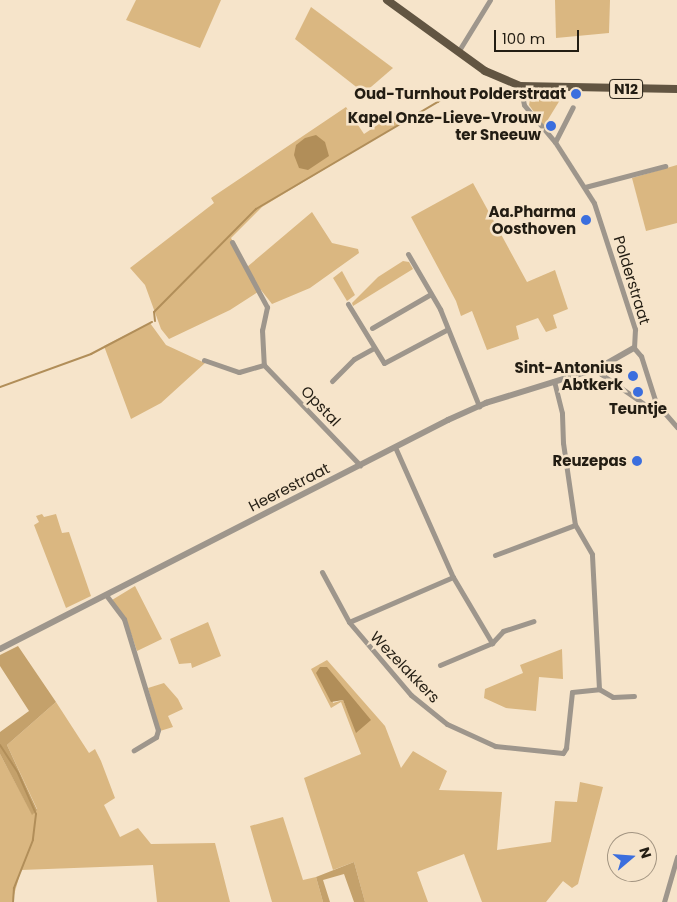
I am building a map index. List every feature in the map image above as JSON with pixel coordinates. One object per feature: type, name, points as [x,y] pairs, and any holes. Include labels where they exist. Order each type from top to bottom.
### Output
[{"type":"main road","name":"N12","points":[[387,0],[494,76],[520,86],[677,89]]},
{"type":"street","points":[[458,52],[490,0]]},
{"type":"street","name":"Polderstraat","points":[[520,86],[524,105],[555,142],[586,187],[598,214],[635,329],[634,348],[641,356],[658,408]]},
{"type":"street","points":[[555,142],[573,107]]},
{"type":"street","points":[[586,187],[665,166]]},
{"type":"street","points":[[204,360],[239,372],[264,365],[262,330],[267,307],[232,242]]},
{"type":"street","points":[[408,254],[448,329],[479,406]]},
{"type":"street","points":[[372,328],[431,294]]},
{"type":"street","points":[[348,304],[381,361],[387,362],[448,329]]},
{"type":"street","points":[[332,381],[354,359],[374,348]]},
{"type":"street","name":"Heerestraat","points":[[0,649],[479,406],[599,368],[634,348]]},
{"type":"street","name":"Opstal","points":[[264,365],[360,465]]},
{"type":"street","points":[[599,368],[601,374],[647,406],[658,408],[677,427]]},
{"type":"street","points":[[554,381],[562,413],[563,442],[575,525],[592,554],[599,689]]},
{"type":"street","points":[[395,448],[453,577],[492,644]]},
{"type":"street","points":[[495,554],[575,525]]},
{"type":"street","name":"Wezelakkers","points":[[322,572],[349,622],[412,696],[447,724],[495,746],[563,753],[566,748],[572,692],[599,689],[613,697],[634,696]]},
{"type":"street","name":"Wezelakkers","points":[[349,622],[453,577]]},
{"type":"street","points":[[106,595],[124,619],[158,730],[156,737],[134,750]]},
{"type":"street","name":"Wezelakkers","points":[[440,665],[492,644],[502,631],[533,620]]},
{"type":"street","points":[[664,902],[677,857]]},
{"type":"shaded area","points":[[136,0],[221,0],[200,48],[126,20]]},
{"type":"shaded area","points":[[555,0],[610,0],[609,33],[556,38]]},
{"type":"shaded area","points":[[311,7],[393,68],[364,93],[295,39]]},
{"type":"shaded area","points":[[531,94],[563,95],[544,126],[529,105]]},
{"type":"shaded area","points":[[346,107],[364,134],[397,112],[404,121],[262,207],[231,238],[247,267],[312,212],[332,243],[358,249],[359,253],[310,288],[272,304],[261,290],[230,310],[169,339],[161,329],[145,285],[130,268],[214,203],[211,198]]},
{"type":"shaded area","points":[[316,135],[325,142],[329,156],[308,170],[299,168],[294,155],[296,145],[305,138]]},
{"type":"shaded area","points":[[677,165],[677,223],[646,231],[632,178]]},
{"type":"shaded area","points":[[473,183],[527,282],[555,270],[568,309],[553,315],[557,328],[546,332],[538,318],[516,326],[519,339],[487,350],[472,311],[461,316],[456,301],[411,217]]},
{"type":"shaded area","points":[[403,261],[409,262],[413,269],[353,306],[352,303],[378,277]]},
{"type":"shaded area","points":[[342,271],[355,295],[347,301],[333,278]]},
{"type":"shaded area","points":[[150,323],[166,345],[205,363],[161,403],[131,419],[104,346]]},
{"type":"shaded area","points":[[42,514],[44,517],[56,514],[62,533],[69,532],[91,596],[66,608],[34,525],[39,522],[36,516]]},
{"type":"shaded area","points":[[135,586],[162,639],[137,651],[127,622],[112,600]]},
{"type":"shaded area","points":[[208,622],[221,656],[192,668],[191,663],[179,664],[170,639]]},
{"type":"shaded area","points":[[18,646],[56,702],[7,745],[37,810],[32,815],[0,754],[0,732],[29,711],[0,666],[0,655]]},
{"type":"shaded area","points":[[562,649],[563,679],[539,677],[536,711],[506,708],[484,698],[485,689],[523,673],[520,665]]},
{"type":"shaded area","points":[[327,660],[385,726],[401,768],[413,751],[447,771],[439,790],[502,792],[497,850],[551,842],[555,801],[577,802],[580,782],[603,787],[578,884],[572,888],[563,881],[546,902],[482,902],[464,854],[417,872],[428,902],[365,902],[354,862],[333,870],[304,778],[361,754],[341,702],[331,708],[311,669]],"holes":[[[330,671],[338,682],[357,732],[343,700],[333,703]]]},
{"type":"shaded area","points":[[320,667],[327,667],[371,720],[356,733],[343,700],[331,702],[316,673]]},
{"type":"shaded area","points":[[164,683],[178,699],[183,709],[168,716],[173,727],[160,731],[148,688]]},
{"type":"shaded area","points":[[56,702],[89,753],[95,749],[101,761],[115,798],[104,805],[120,837],[138,828],[151,844],[215,843],[230,902],[157,902],[153,865],[21,870],[12,902],[0,902],[0,754],[32,814],[37,809],[7,745]]},
{"type":"shaded area","points":[[283,817],[303,880],[316,877],[323,902],[272,902],[250,826]]},
{"type":"shaded area","points":[[354,862],[365,902],[354,902],[344,874],[323,880],[330,902],[323,902],[316,877]]},
{"type":"waterway","points":[[155,321],[154,312],[256,209],[438,102],[450,92]]},
{"type":"waterway","points":[[0,387],[91,354],[152,322]]},
{"type":"waterway","points":[[0,745],[18,773],[36,814],[33,840],[14,888],[13,902]]},
{"type":"place","name":"Oud-Turnhout Polderstraat","points":[[576,94]]},
{"type":"place","name":"Kapel Onze-Lieve-Vrouw ter Sneeuw","points":[[551,126]]},
{"type":"place","name":"Aa.Pharma Oosthoven","points":[[586,220]]},
{"type":"place","name":"Sint-Antonius Abtkerk","points":[[633,376]]},
{"type":"place","name":"Teuntje","points":[[638,392]]},
{"type":"place","name":"Reuzepas","points":[[637,461]]}]
